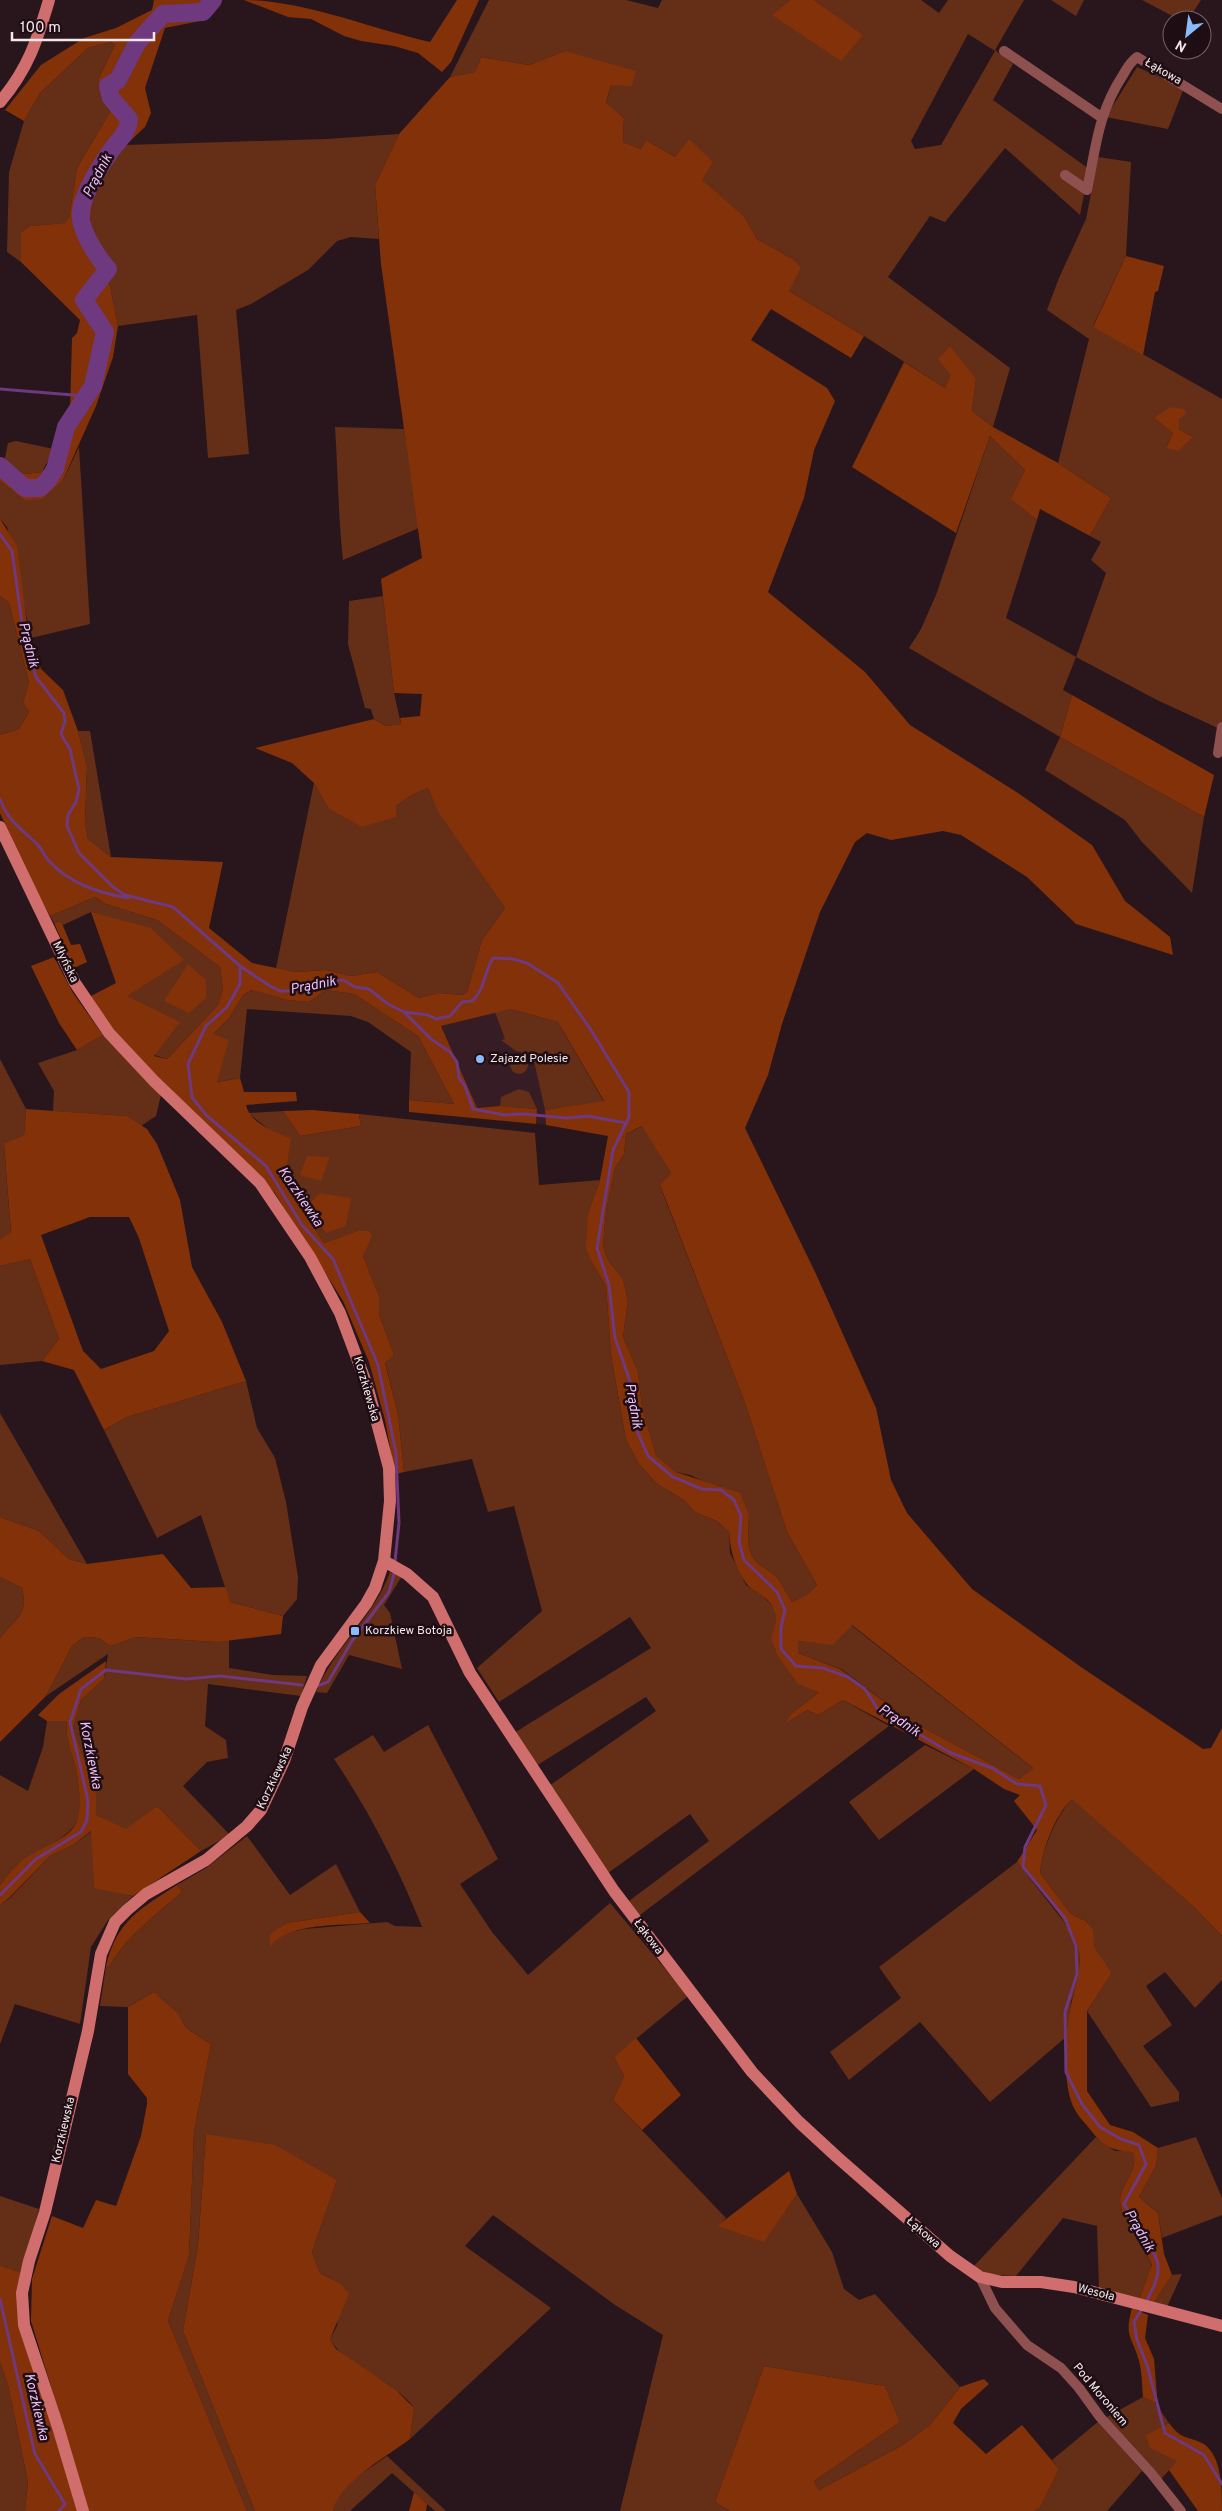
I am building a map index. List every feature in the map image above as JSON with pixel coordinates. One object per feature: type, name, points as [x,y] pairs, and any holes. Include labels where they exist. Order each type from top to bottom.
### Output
[{"type":"street","points":[[0,102],[28,64],[49,0]]},
{"type":"street","points":[[1004,52],[1101,117]]},
{"type":"street","name":"Łąkowa","points":[[1065,175],[1087,190],[1101,117],[1119,81],[1132,61],[1137,58],[1222,109]]},
{"type":"street","points":[[1218,752],[1222,727]]},
{"type":"street","name":"Młyńska","points":[[0,827],[75,984],[109,1033],[154,1081]]},
{"type":"street","name":"Korzkiewska","points":[[83,2511],[64,2446],[24,2325],[22,2293],[46,2212],[88,2031],[101,1954],[115,1922],[127,1910],[146,1894],[206,1860],[247,1826],[261,1810],[284,1761],[302,1707],[321,1665],[366,1604],[375,1588],[384,1561],[390,1501],[388,1468],[367,1385],[340,1313],[310,1257],[260,1183],[154,1081]]},
{"type":"street","name":"Łąkowa","points":[[384,1561],[407,1574],[433,1597],[470,1673],[614,1891],[752,2072],[799,2122],[837,2157],[974,2273]]},
{"type":"street","name":"Wesoła","points":[[974,2273],[1002,2282],[1041,2282],[1058,2285],[1222,2326]]},
{"type":"street","name":"Pod Moroniem","points":[[974,2273],[995,2308],[1027,2345],[1061,2368],[1100,2416],[1151,2472],[1181,2511]]},
{"type":"shaded area","points":[[154,0],[220,0],[205,20],[165,28],[145,88],[151,113],[145,127],[126,145],[106,172],[93,197],[90,223],[105,261],[118,326],[113,357],[96,406],[63,480],[42,499],[24,500],[0,481],[0,461],[25,474],[42,472],[46,468],[70,412],[72,338],[77,333],[80,320],[21,262],[21,232],[30,226],[65,223],[69,218],[77,168],[110,112],[98,80],[115,45],[111,42],[88,48],[40,93],[24,121],[5,110],[41,65],[84,38],[116,28],[152,10]]},
{"type":"shaded area","points":[[244,0],[267,1],[313,10],[430,42],[457,0],[479,0],[451,62],[442,72],[418,53],[344,36],[311,19],[288,17]]},
{"type":"shaded area","points":[[489,0],[626,0],[658,8],[662,0],[790,0],[773,15],[862,35],[814,0],[921,0],[939,13],[948,0],[1024,0],[995,50],[1013,64],[993,100],[1089,169],[1080,215],[1005,148],[945,222],[930,216],[888,277],[1010,368],[993,427],[972,411],[976,379],[952,375],[945,388],[789,291],[791,258],[757,239],[744,216],[701,180],[689,140],[675,157],[646,140],[641,149],[623,142],[624,118],[606,104],[611,85],[565,51],[529,65],[481,57],[475,72],[450,77]],"holes":[[[968,34],[995,51],[941,145],[915,149],[911,141]]]},
{"type":"shaded area","points":[[790,0],[814,0],[863,35],[841,61],[772,15]]},
{"type":"shaded area","points":[[1051,0],[1084,0],[1076,16]]},
{"type":"shaded area","points":[[1142,0],[1201,0],[1194,10],[1162,11]]},
{"type":"shaded area","points":[[111,42],[115,45],[98,80],[110,112],[77,168],[69,218],[66,223],[30,226],[21,232],[21,262],[7,252],[9,172],[24,121],[40,93],[88,48]]},
{"type":"shaded area","points":[[565,51],[636,71],[632,86],[611,85],[606,103],[624,118],[623,142],[641,149],[646,140],[675,157],[689,139],[713,162],[702,180],[744,216],[757,239],[791,258],[801,268],[789,291],[864,336],[851,358],[771,309],[751,340],[827,388],[835,401],[814,450],[804,498],[768,592],[865,672],[910,725],[1018,793],[1092,845],[1125,901],[1170,937],[1173,955],[1076,924],[1027,877],[961,835],[943,831],[891,840],[867,833],[855,842],[820,912],[782,1024],[768,1075],[745,1128],[816,1274],[876,1408],[891,1480],[907,1513],[972,1589],[1081,1667],[1203,1749],[1211,1748],[1222,1728],[1222,1936],[1195,1908],[1072,1799],[1050,1833],[1040,1873],[1071,1914],[1086,1921],[1093,1929],[1094,1947],[1112,1973],[1087,2011],[1087,2091],[1110,2125],[1133,2132],[1158,2148],[1156,2166],[1139,2197],[1158,2213],[1164,2254],[1172,2275],[1153,2304],[1139,2300],[1152,2265],[1137,2230],[1121,2207],[1120,2200],[1121,2193],[1133,2166],[1133,2152],[1119,2150],[1103,2143],[1075,2110],[1071,2099],[1066,2072],[1066,2041],[1079,1971],[1079,1952],[1070,1930],[1062,1918],[1017,1862],[1037,1830],[1014,1801],[1020,1795],[1004,1789],[974,1769],[843,1700],[818,1715],[807,1710],[786,1723],[790,1715],[819,1692],[798,1684],[778,1656],[771,1638],[776,1620],[774,1609],[767,1599],[749,1586],[742,1577],[734,1559],[729,1532],[717,1521],[695,1512],[684,1500],[657,1484],[639,1464],[626,1440],[611,1355],[606,1286],[591,1261],[586,1248],[588,1213],[600,1180],[608,1136],[546,1125],[545,1110],[604,1101],[558,1022],[511,1009],[441,1026],[477,1108],[500,1106],[537,1109],[536,1124],[409,1112],[409,1100],[454,1104],[418,1036],[354,994],[326,990],[309,1002],[287,1000],[252,990],[243,995],[230,1017],[213,1034],[229,1040],[217,1082],[240,1078],[244,1092],[296,1092],[297,1101],[246,1105],[252,1117],[258,1122],[270,1130],[291,1138],[284,1183],[324,1243],[357,1231],[369,1231],[372,1236],[363,1256],[379,1296],[379,1314],[394,1355],[385,1363],[398,1414],[404,1472],[395,1474],[385,1420],[369,1362],[343,1301],[274,1192],[113,1033],[89,997],[116,983],[91,912],[151,928],[184,960],[127,996],[180,1022],[154,1056],[167,1059],[218,1005],[223,989],[220,967],[157,920],[106,904],[95,897],[50,916],[27,874],[0,813],[0,735],[19,729],[29,712],[23,703],[29,682],[9,603],[0,596],[0,519],[17,546],[27,625],[41,669],[63,690],[78,731],[87,767],[85,821],[88,839],[111,857],[223,862],[209,928],[252,963],[296,972],[326,970],[351,976],[377,972],[419,998],[439,993],[462,995],[467,992],[482,940],[505,908],[439,813],[428,788],[410,796],[396,806],[396,817],[362,827],[328,808],[314,783],[292,763],[255,748],[374,719],[386,726],[401,724],[400,718],[420,716],[422,694],[394,693],[381,579],[422,558],[381,264],[375,185],[399,134],[450,77],[475,72],[481,57],[529,65]],"holes":[[[642,1126],[671,1173],[660,1185],[745,1403],[787,1532],[817,1585],[808,1594],[792,1602],[777,1577],[756,1562],[752,1556],[748,1543],[749,1515],[740,1493],[676,1472],[656,1456],[642,1407],[638,1372],[623,1337],[628,1301],[623,1279],[608,1260],[603,1246],[606,1211],[615,1168],[624,1154],[626,1134]],[[852,1625],[1033,1768],[1033,1769],[1019,1779],[909,1720],[840,1669],[798,1653],[798,1641],[833,1645]]]},
{"type":"shaded area","points":[[1137,67],[1184,88],[1168,129],[1106,117]]},
{"type":"shaded area","points":[[399,134],[375,185],[379,239],[351,237],[337,241],[308,270],[251,304],[236,310],[249,454],[208,458],[197,315],[118,326],[105,261],[90,223],[93,197],[106,172],[126,145],[326,139]]},
{"type":"shaded area","points":[[1098,157],[1131,162],[1126,256],[1093,326],[1222,399],[1222,730],[1157,700],[1076,657],[1106,573],[1091,560],[1101,542],[1090,536],[1111,498],[1058,463],[1089,339],[1047,310],[1059,278],[1086,219]],"holes":[[[1154,418],[1179,419],[1179,429],[1193,437],[1166,448],[1173,433]]]},
{"type":"shaded area","points":[[1126,256],[1164,266],[1158,291],[1155,292],[1143,355],[1093,327]]},
{"type":"shaded area","points":[[950,346],[976,379],[972,411],[993,427],[1058,463],[1111,498],[1090,536],[1040,509],[1037,520],[1011,499],[1025,470],[990,436],[956,533],[852,467],[904,362],[945,388],[951,375],[938,359]]},
{"type":"shaded area","points":[[1170,407],[1184,409],[1186,414],[1179,419],[1179,429],[1193,437],[1178,451],[1166,448],[1173,433],[1154,418]]},
{"type":"shaded area","points":[[335,427],[404,429],[419,528],[343,560],[340,526]]},
{"type":"shaded area","points":[[990,436],[1025,470],[1012,499],[1037,520],[1006,618],[1076,657],[1063,690],[1072,695],[1060,737],[909,648],[921,629],[936,595]]},
{"type":"shaded area","points":[[16,441],[54,449],[42,472],[25,474],[4,463],[8,443]]},
{"type":"shaded area","points":[[79,447],[90,624],[31,638],[7,527],[0,519],[0,481],[24,500],[63,480]]},
{"type":"shaded area","points":[[0,596],[9,603],[29,682],[23,703],[29,712],[19,729],[0,735]]},
{"type":"shaded area","points":[[383,596],[394,693],[401,724],[386,726],[374,719],[371,709],[365,708],[348,644],[349,601]]},
{"type":"shaded area","points":[[1072,695],[1214,775],[1204,817],[1060,737]]},
{"type":"shaded area","points":[[78,731],[90,731],[111,857],[88,839],[85,821],[87,767]]},
{"type":"shaded area","points":[[1060,737],[1204,817],[1192,893],[1142,842],[1125,820],[1045,770]]},
{"type":"shaded area","points":[[314,783],[328,808],[396,806],[410,796],[428,788],[440,813],[505,908],[482,940],[467,992],[462,995],[439,993],[419,998],[377,972],[351,976],[326,970],[296,972],[276,968]]},
{"type":"shaded area","points":[[95,897],[106,904],[157,920],[220,967],[223,989],[218,1005],[167,1059],[154,1055],[126,996],[183,960],[91,912],[63,925],[61,921],[54,923],[50,916]]},
{"type":"shaded area","points":[[61,921],[71,945],[80,944],[87,962],[74,968],[54,923]]},
{"type":"shaded area","points":[[54,957],[73,993],[103,1035],[77,1050],[59,1023],[31,966]]},
{"type":"shaded area","points":[[188,964],[206,980],[206,998],[189,1013],[164,1001]]},
{"type":"shaded area","points":[[253,990],[287,1000],[309,1002],[326,990],[354,994],[418,1036],[454,1104],[409,1100],[411,1052],[368,1022],[351,1016],[247,1009],[240,1078],[216,1082],[213,1034],[230,1017],[243,995]]},
{"type":"shaded area","points":[[511,1009],[558,1022],[545,1111],[546,1125],[536,1124],[537,1109],[500,1106],[477,1108],[441,1026]]},
{"type":"shaded area","points":[[511,1009],[558,1022],[604,1102],[545,1110],[534,1061],[529,1054],[516,1051],[501,1040],[505,1039],[495,1012]]},
{"type":"shaded area","points":[[103,1035],[161,1095],[156,1116],[141,1126],[127,1116],[53,1111],[54,1091],[38,1063],[77,1050]]},
{"type":"shaded area","points":[[519,1056],[525,1059],[528,1065],[525,1071],[519,1074],[513,1071],[510,1065],[513,1059]]},
{"type":"shaded area","points":[[0,1059],[26,1109],[24,1135],[4,1145],[11,1234],[0,1239]]},
{"type":"shaded area","points":[[519,1089],[529,1092],[537,1109],[500,1106],[501,1097]]},
{"type":"shaded area","points":[[26,1109],[127,1116],[147,1129],[157,1144],[180,1200],[192,1267],[222,1322],[246,1381],[127,1417],[104,1430],[74,1370],[42,1361],[59,1339],[30,1259],[0,1266],[0,1239],[11,1233],[4,1144],[24,1135]],"holes":[[[90,1217],[129,1217],[139,1238],[169,1331],[154,1351],[101,1369],[83,1351],[41,1235]]]},
{"type":"shaded area","points":[[312,1110],[359,1114],[361,1126],[300,1136],[283,1111]]},
{"type":"shaded area","points":[[283,1111],[300,1136],[361,1126],[359,1114],[535,1133],[539,1185],[600,1180],[588,1213],[591,1261],[606,1286],[611,1355],[626,1440],[639,1464],[657,1484],[684,1500],[695,1512],[717,1521],[729,1532],[730,1553],[746,1585],[763,1596],[775,1609],[777,1626],[819,1692],[790,1715],[787,1722],[807,1710],[818,1715],[843,1700],[889,1726],[640,1915],[629,1901],[709,1841],[690,1814],[608,1873],[549,1786],[656,1711],[646,1697],[536,1766],[514,1733],[651,1648],[630,1617],[499,1702],[477,1668],[542,1611],[514,1506],[488,1512],[472,1459],[404,1472],[398,1414],[385,1362],[394,1355],[379,1314],[379,1296],[363,1256],[357,1231],[324,1243],[284,1183],[290,1138],[271,1131],[248,1113]]},
{"type":"shaded area","points":[[643,1126],[671,1173],[660,1186],[745,1403],[787,1532],[817,1585],[808,1594],[792,1602],[777,1577],[756,1562],[752,1556],[748,1543],[749,1515],[720,1486],[676,1472],[656,1457],[642,1407],[638,1372],[623,1337],[628,1301],[623,1279],[608,1260],[603,1246],[606,1211],[615,1168],[624,1154],[626,1134]]},
{"type":"shaded area","points":[[307,1156],[330,1157],[321,1181],[300,1175]]},
{"type":"shaded area","points":[[320,1193],[351,1198],[346,1226],[326,1233],[307,1206]]},
{"type":"shaded area","points":[[30,1259],[59,1339],[42,1361],[0,1365],[0,1266]]},
{"type":"shaded area","points":[[246,1381],[257,1428],[275,1458],[286,1502],[298,1577],[297,1599],[283,1616],[230,1602],[201,1515],[157,1538],[104,1430],[127,1417]]},
{"type":"shaded area","points":[[0,1413],[87,1564],[69,1559],[39,1531],[0,1517]]},
{"type":"shaded area","points":[[0,1517],[39,1531],[69,1559],[87,1564],[163,1554],[191,1588],[226,1587],[230,1602],[283,1616],[281,1634],[217,1642],[137,1637],[110,1646],[99,1638],[84,1637],[72,1646],[46,1696],[0,1742],[0,1638],[22,1611],[24,1597],[22,1588],[0,1577]]},
{"type":"shaded area","points":[[390,1572],[402,1576],[384,1605],[390,1613],[402,1669],[349,1655],[327,1693],[316,1692],[333,1661],[374,1604]]},
{"type":"shaded area","points":[[0,1577],[22,1588],[24,1605],[19,1616],[0,1638]]},
{"type":"shaded area","points":[[851,1625],[1034,1769],[1019,1779],[909,1720],[841,1669],[798,1653],[798,1641],[833,1644]]},
{"type":"shaded area","points":[[84,1637],[99,1638],[110,1646],[137,1637],[217,1642],[229,1640],[229,1668],[273,1675],[307,1676],[301,1696],[208,1684],[205,1726],[226,1740],[228,1758],[207,1762],[183,1786],[230,1835],[201,1851],[157,1806],[126,1830],[96,1815],[96,1793],[73,1728],[81,1700],[104,1679],[108,1654],[46,1696],[72,1646]]},
{"type":"shaded area","points":[[106,1661],[104,1679],[81,1700],[73,1728],[96,1793],[96,1815],[126,1829],[157,1806],[201,1851],[133,1896],[94,1888],[91,1831],[73,1845],[50,1856],[0,1905],[0,1885],[27,1857],[71,1831],[79,1813],[78,1781],[67,1736],[67,1721],[47,1721],[38,1715],[59,1694]]},
{"type":"shaded area","points":[[67,1720],[67,1735],[77,1773],[79,1815],[72,1829],[24,1860],[0,1885],[0,1775],[28,1791],[43,1747],[47,1721]]},
{"type":"shaded area","points":[[428,1725],[498,1859],[460,1884],[492,1932],[528,1975],[610,1903],[688,1996],[614,2057],[624,2076],[613,2100],[726,2218],[718,2226],[764,2241],[797,2194],[832,2252],[844,2289],[859,2300],[875,2294],[960,2387],[930,2425],[901,2446],[819,2490],[814,2481],[900,2422],[885,2386],[764,2366],[715,2502],[730,2511],[620,2511],[663,2335],[615,2305],[493,2215],[465,2246],[551,2308],[410,2439],[414,2408],[395,2389],[348,2359],[330,2339],[337,2326],[341,2284],[320,2273],[312,2252],[337,2180],[206,2134],[198,2245],[183,2331],[255,2511],[247,2511],[168,2321],[189,2256],[194,2132],[211,2044],[186,2028],[178,2013],[154,1992],[128,2007],[100,2006],[106,1966],[109,1967],[124,1945],[142,1926],[182,1892],[177,1885],[206,1868],[247,1836],[290,1895],[336,1864],[360,1912],[287,1923],[270,1946],[282,1934],[304,1929],[387,1922],[395,1926],[422,1927],[404,1884],[382,1841],[359,1798],[334,1759],[373,1735],[384,1752]]},
{"type":"shaded area","points":[[925,1745],[974,1769],[879,1840],[849,1802]]},
{"type":"shaded area","points":[[1072,1798],[1195,1908],[1222,1936],[1222,1980],[1195,2008],[1165,1972],[1146,1986],[1172,2025],[1143,2046],[1179,2092],[1179,2101],[1151,2107],[1087,2011],[1112,1973],[1093,1947],[1093,1929],[1086,1921],[1071,1914],[1040,1873],[1044,1853],[1051,1834],[1060,1815]]},
{"type":"shaded area","points":[[92,1831],[94,1887],[133,1896],[108,1920],[91,1947],[80,2024],[15,2004],[0,2044],[0,1905],[10,1898],[50,1856],[73,1845]]},
{"type":"shaded area","points":[[1017,1862],[1072,1932],[1079,1951],[1080,1975],[1071,2002],[1066,2037],[990,2102],[920,2022],[849,2080],[830,2052],[901,1998],[879,1967]]},
{"type":"shaded area","points":[[177,1885],[182,1892],[142,1926],[124,1945],[109,1967],[106,1966],[111,1950],[124,1926],[141,1909]]},
{"type":"shaded area","points":[[360,1912],[370,1923],[301,1929],[278,1939],[270,1947],[270,1934],[287,1923]]},
{"type":"shaded area","points":[[154,1992],[178,2013],[186,2028],[211,2044],[194,2132],[189,2256],[168,2321],[247,2511],[89,2511],[31,2321],[32,2279],[52,2216],[83,2228],[96,2200],[116,2206],[141,2136],[147,2104],[147,2098],[128,2074],[128,2007]]},
{"type":"shaded area","points":[[636,2038],[681,2095],[642,2130],[613,2100],[624,2076],[614,2057]]},
{"type":"shaded area","points":[[206,2134],[275,2145],[337,2180],[312,2252],[320,2273],[341,2284],[349,2294],[330,2339],[336,2349],[396,2390],[414,2408],[410,2439],[354,2480],[344,2490],[333,2511],[255,2511],[183,2331],[198,2245]]},
{"type":"shaded area","points":[[1096,2137],[1115,2151],[1133,2151],[1133,2166],[1121,2193],[1120,2200],[1122,2210],[1137,2230],[1152,2266],[1139,2300],[1099,2288],[1097,2226],[1063,2218],[1016,2276],[993,2275],[972,2268]]},
{"type":"shaded area","points":[[1196,2137],[1222,2198],[1222,2215],[1162,2238],[1158,2213],[1139,2197],[1156,2166],[1158,2148]]},
{"type":"shaded area","points":[[789,2171],[797,2194],[764,2242],[717,2226]]},
{"type":"shaded area","points":[[0,2196],[39,2209],[22,2273],[0,2265]]},
{"type":"shaded area","points":[[0,2265],[22,2273],[18,2298],[77,2511],[25,2511],[28,2482],[8,2385],[0,2362]]},
{"type":"shaded area","points":[[1182,2274],[1166,2309],[1153,2304],[1172,2275]]},
{"type":"shaded area","points":[[1132,2308],[1148,2315],[1145,2338],[1154,2359],[1157,2396],[1155,2403],[1143,2397],[1140,2365],[1129,2331]]},
{"type":"shaded area","points":[[0,2362],[8,2385],[28,2482],[25,2511],[0,2511]]},
{"type":"shaded area","points":[[764,2366],[885,2386],[900,2422],[814,2481],[819,2490],[901,2446],[930,2425],[960,2387],[984,2379],[989,2384],[961,2409],[953,2423],[986,2454],[1022,2425],[1059,2469],[1040,2508],[1034,2511],[730,2511],[715,2502]]},
{"type":"shaded area","points":[[1143,2397],[1155,2403],[1169,2423],[1147,2435],[1178,2461],[1160,2480],[1105,2418]]},
{"type":"shaded area","points":[[1099,2421],[1142,2471],[1107,2511],[1034,2511],[1040,2508],[1059,2469],[1052,2460]]},
{"type":"shaded area","points":[[1169,2423],[1181,2435],[1204,2444],[1210,2450],[1218,2465],[1220,2474],[1222,2511],[1198,2511],[1169,2470],[1177,2461],[1150,2448],[1146,2435]]},
{"type":"shaded area","points":[[387,2456],[446,2511],[435,2511],[392,2473],[350,2511],[333,2511],[340,2494],[347,2486]]},
{"type":"shaded area","points":[[414,2492],[427,2504],[426,2511],[409,2511]]},
{"type":"waterway","name":"Prądnik","points":[[0,466],[25,488],[40,488],[55,469],[66,427],[93,386],[105,332],[84,300],[108,269],[85,234],[82,226],[81,211],[92,180],[125,133],[129,119],[111,98],[108,86],[118,80],[137,43],[163,14],[203,12],[213,0]]},
{"type":"waterway","points":[[0,389],[85,396]]},
{"type":"waterway","name":"Prądnik","points":[[0,534],[12,551],[24,637],[36,677],[64,713],[65,721],[61,734],[70,749],[79,789],[76,802],[68,815],[67,826],[79,853],[113,887],[125,895],[173,907],[240,966],[280,991],[290,991],[298,986],[311,988],[322,982],[343,980],[355,987],[369,989],[388,1004],[404,1012],[428,1015],[436,1019],[450,1016],[462,1002],[472,1001],[476,997],[480,992],[493,958],[513,959],[527,963],[558,983],[589,1027],[629,1092],[629,1117],[613,1150],[597,1248],[609,1285],[615,1338],[632,1387],[637,1431],[648,1456],[673,1477],[702,1489],[721,1490],[734,1500],[741,1516],[739,1542],[744,1560],[777,1592],[785,1610],[781,1627],[781,1649],[796,1666],[823,1668],[848,1677],[865,1689],[879,1711],[951,1753],[992,1768],[1017,1784],[1040,1786],[1046,1805],[1025,1847],[1023,1867],[1065,1918],[1076,1946],[1077,1974],[1065,2012],[1066,2072],[1082,2104],[1100,2127],[1121,2139],[1139,2145],[1146,2164],[1124,2204],[1148,2243],[1158,2265],[1156,2280],[1146,2302]]},
{"type":"waterway","points":[[0,799],[11,819],[38,845],[47,859],[66,876],[96,890],[128,898]]},
{"type":"waterway","name":"Korzkiewka","points":[[240,967],[240,984],[227,1007],[206,1026],[188,1064],[192,1097],[206,1115],[266,1166],[302,1225],[333,1259],[378,1365],[396,1453],[399,1523],[395,1561]]},
{"type":"waterway","points":[[404,1012],[431,1039],[450,1052],[457,1062],[459,1078],[465,1086],[473,1109],[504,1115],[523,1114],[567,1118],[588,1116],[626,1123]]},
{"type":"waterway","name":"Korzkiewka","points":[[317,1686],[328,1682],[352,1641],[389,1592],[394,1574]]},
{"type":"waterway","name":"Korzkiewka","points":[[0,1895],[36,1859],[81,1832],[87,1820],[88,1800],[70,1722],[81,1689],[106,1670],[186,1679],[220,1676],[302,1685]]},
{"type":"waterway","name":"Korzkiewka","points":[[0,2299],[35,2454],[65,2504],[59,2511]]},
{"type":"waterway","name":"Prądnik","points":[[1143,2307],[1134,2322],[1137,2340],[1147,2365],[1165,2433],[1204,2455],[1222,2484]]},
{"type":"place","name":"Zajazd Polesie","points":[[480,1059]]},
{"type":"place","name":"Korzkiew Botoja","points":[[355,1631]]}]
